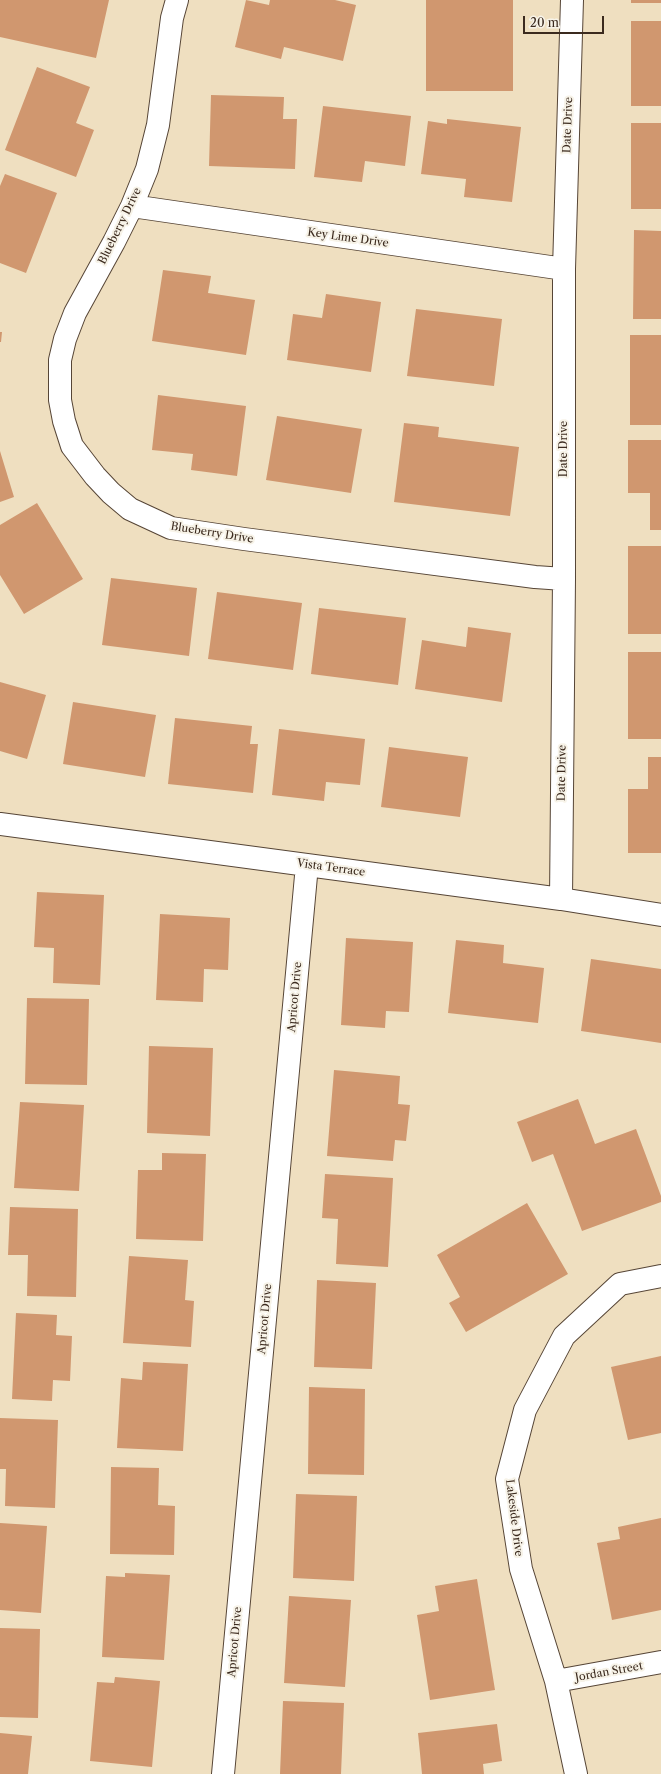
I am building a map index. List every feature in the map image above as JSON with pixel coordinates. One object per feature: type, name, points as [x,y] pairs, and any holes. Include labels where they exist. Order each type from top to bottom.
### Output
[{"type":"street","name":"Blueberry Drive","points":[[177,0],[172,18],[158,125],[146,169],[132,206],[75,313],[65,339],[60,360],[60,400],[64,421],[72,446],[84,464],[111,493],[130,509],[146,518],[171,528],[527,576],[564,579]]},
{"type":"street","name":"Date Drive","points":[[561,899],[564,579],[564,269],[572,0]]},
{"type":"street","name":"Key Lime Drive","points":[[132,206],[564,269]]},
{"type":"street","name":"Vista Terrace","points":[[0,824],[561,899],[661,915]]},
{"type":"street","name":"Apricot Drive","points":[[223,1774],[307,865]]},
{"type":"street","name":"Lakeside Drive","points":[[576,1774],[556,1681],[521,1569],[507,1479],[525,1410],[564,1336],[620,1284],[661,1276]]},
{"type":"street","name":"Jordan Street","points":[[556,1681],[661,1662]]},
{"type":"building","points":[[0,0],[109,0],[96,58],[0,37]]},
{"type":"building","points":[[246,0],[269,5],[270,0],[335,0],[356,5],[343,61],[284,47],[281,59],[235,47]]},
{"type":"building","points":[[426,0],[513,0],[513,91],[426,91]]},
{"type":"building","points":[[631,0],[661,0],[661,3],[631,3]]},
{"type":"building","points":[[631,21],[661,21],[661,106],[631,106]]},
{"type":"building","points":[[37,67],[90,87],[76,123],[94,130],[76,177],[5,150]]},
{"type":"building","points":[[211,95],[284,97],[283,119],[297,119],[295,169],[209,166]]},
{"type":"building","points":[[323,106],[411,116],[405,166],[365,161],[362,182],[314,177]]},
{"type":"building","points":[[447,119],[521,127],[512,202],[464,197],[466,179],[421,174],[428,121],[447,124]]},
{"type":"building","points":[[631,123],[661,123],[661,209],[631,209]]},
{"type":"building","points":[[5,174],[57,193],[26,273],[0,263],[0,186]]},
{"type":"building","points":[[634,230],[661,231],[661,319],[633,319]]},
{"type":"building","points":[[163,270],[211,276],[208,293],[255,300],[246,355],[152,341]]},
{"type":"building","points":[[326,294],[381,302],[371,372],[287,360],[293,314],[322,318]]},
{"type":"building","points":[[416,309],[502,319],[494,386],[407,376]]},
{"type":"building","points":[[0,332],[2,332],[1,342],[0,342]]},
{"type":"building","points":[[630,335],[661,335],[661,425],[630,425]]},
{"type":"building","points":[[158,395],[246,406],[237,476],[191,470],[193,454],[152,450]]},
{"type":"building","points":[[277,416],[362,429],[351,493],[266,480]]},
{"type":"building","points":[[404,423],[439,427],[438,437],[519,447],[510,516],[394,502]]},
{"type":"building","points":[[628,440],[661,440],[661,530],[650,530],[650,493],[628,493]]},
{"type":"building","points":[[0,451],[14,497],[0,502]]},
{"type":"building","points":[[37,503],[83,579],[24,614],[0,575],[0,525]]},
{"type":"building","points":[[628,546],[661,546],[661,634],[628,634]]},
{"type":"building","points":[[111,578],[197,588],[189,656],[102,645]]},
{"type":"building","points":[[217,592],[302,603],[293,670],[208,659]]},
{"type":"building","points":[[319,608],[406,618],[398,685],[311,674]]},
{"type":"building","points":[[468,627],[511,633],[502,702],[415,689],[422,640],[466,647]]},
{"type":"building","points":[[628,652],[661,652],[661,739],[628,739]]},
{"type":"building","points":[[0,682],[46,695],[27,759],[0,751]]},
{"type":"building","points":[[73,702],[156,715],[145,777],[63,764]]},
{"type":"building","points":[[175,718],[252,726],[250,744],[258,744],[253,793],[168,784]]},
{"type":"building","points":[[279,729],[365,739],[360,785],[326,782],[324,801],[272,795]]},
{"type":"building","points":[[389,747],[468,757],[460,817],[381,807]]},
{"type":"building","points":[[648,757],[661,757],[661,853],[628,853],[628,789],[648,789]]},
{"type":"building","points":[[37,892],[104,895],[100,985],[53,983],[54,948],[34,947]]},
{"type":"building","points":[[160,914],[230,918],[228,970],[204,969],[203,1002],[156,1000]]},
{"type":"building","points":[[346,938],[413,942],[409,1012],[386,1011],[385,1028],[341,1025]]},
{"type":"building","points":[[456,940],[504,945],[503,963],[544,968],[538,1023],[448,1013]]},
{"type":"building","points":[[591,959],[661,969],[661,1043],[581,1031]]},
{"type":"building","points":[[27,998],[89,999],[87,1085],[25,1084]]},
{"type":"building","points":[[149,1046],[213,1048],[210,1136],[147,1133]]},
{"type":"building","points":[[334,1070],[400,1076],[398,1104],[410,1105],[406,1141],[395,1140],[393,1161],[327,1156]]},
{"type":"building","points":[[578,1099],[595,1144],[636,1129],[661,1196],[661,1202],[582,1231],[553,1154],[532,1162],[517,1122]]},
{"type":"building","points":[[20,1102],[84,1105],[79,1191],[14,1188]]},
{"type":"building","points":[[162,1153],[206,1154],[203,1241],[136,1239],[138,1170],[162,1170]]},
{"type":"building","points":[[325,1174],[393,1178],[388,1267],[336,1264],[338,1219],[322,1218]]},
{"type":"building","points":[[527,1203],[568,1274],[466,1332],[449,1303],[460,1297],[437,1255]]},
{"type":"building","points":[[10,1207],[78,1209],[76,1297],[27,1296],[28,1255],[8,1255]]},
{"type":"building","points":[[129,1256],[188,1260],[185,1300],[194,1301],[191,1347],[123,1343]]},
{"type":"building","points":[[317,1280],[376,1283],[372,1369],[314,1367]]},
{"type":"building","points":[[16,1313],[57,1315],[56,1335],[72,1336],[70,1381],[53,1380],[52,1401],[12,1399]]},
{"type":"building","points":[[661,1356],[661,1433],[628,1440],[611,1367]]},
{"type":"building","points":[[143,1362],[188,1364],[183,1451],[117,1448],[121,1378],[142,1380]]},
{"type":"building","points":[[309,1387],[365,1389],[364,1475],[308,1474]]},
{"type":"building","points":[[0,1418],[58,1420],[55,1508],[5,1506],[6,1469],[0,1469]]},
{"type":"building","points":[[111,1467],[159,1468],[158,1505],[175,1506],[174,1555],[110,1554]]},
{"type":"building","points":[[296,1494],[357,1496],[354,1581],[293,1578]]},
{"type":"building","points":[[661,1518],[661,1610],[612,1620],[597,1543],[620,1539],[618,1527]]},
{"type":"building","points":[[0,1523],[47,1526],[41,1613],[0,1610]]},
{"type":"building","points":[[125,1573],[170,1575],[164,1660],[102,1657],[106,1576],[125,1577]]},
{"type":"building","points":[[477,1579],[495,1690],[430,1700],[417,1615],[439,1611],[435,1586]]},
{"type":"building","points":[[289,1596],[351,1600],[345,1687],[284,1683]]},
{"type":"building","points":[[0,1628],[40,1629],[38,1718],[0,1717]]},
{"type":"building","points":[[115,1677],[160,1681],[152,1767],[90,1761],[97,1682],[114,1683]]},
{"type":"building","points":[[283,1701],[344,1703],[341,1774],[280,1774]]},
{"type":"building","points":[[497,1724],[502,1761],[483,1764],[484,1774],[422,1774],[418,1733]]},
{"type":"building","points":[[0,1733],[32,1736],[28,1774],[0,1774]]}]
